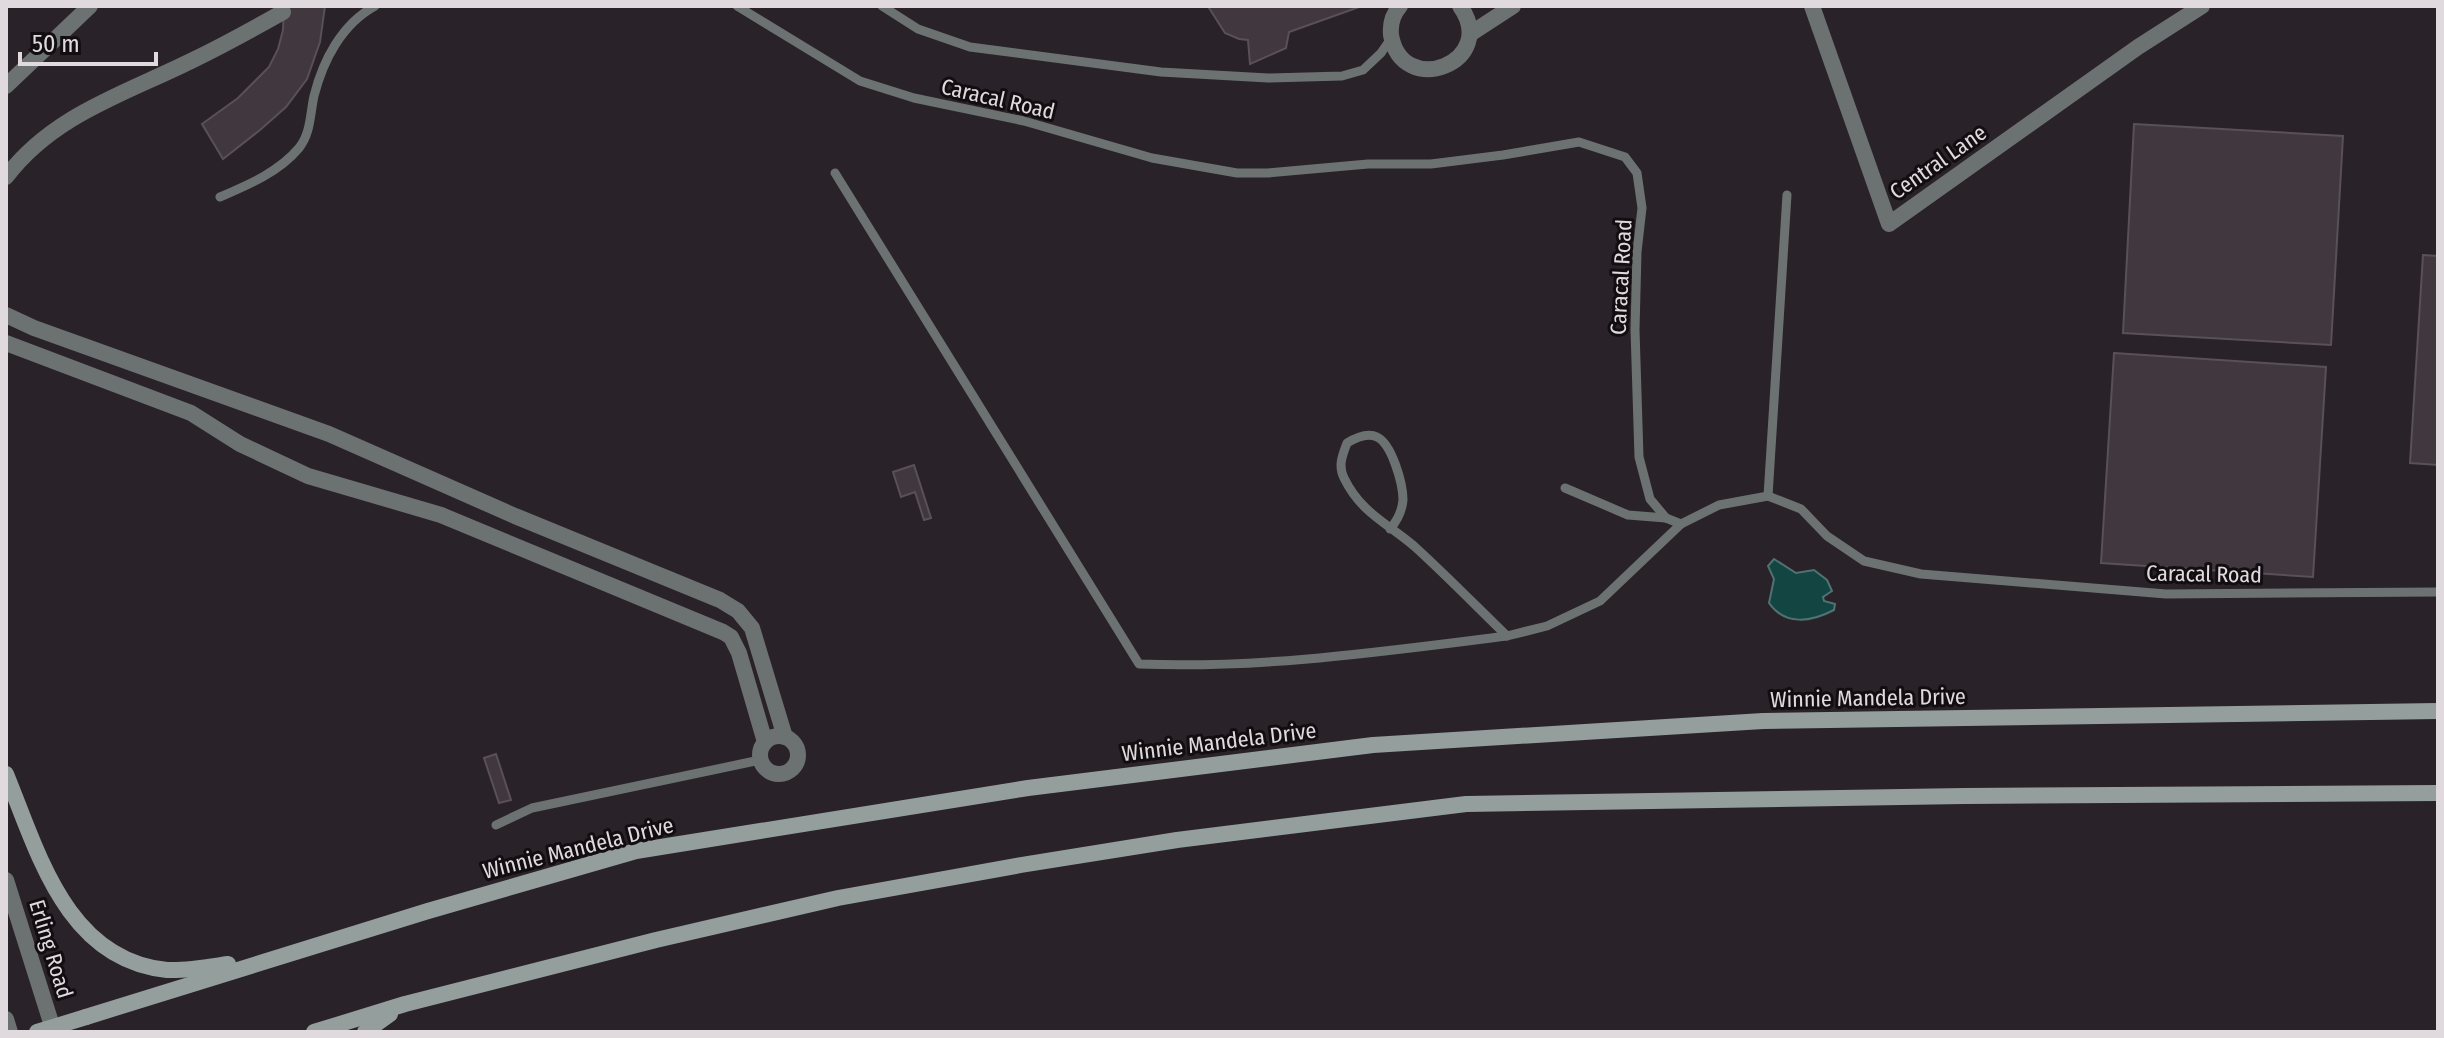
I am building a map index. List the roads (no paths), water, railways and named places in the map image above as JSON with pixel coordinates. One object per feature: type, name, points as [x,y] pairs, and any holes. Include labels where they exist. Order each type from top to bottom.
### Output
[{"type":"main road","name":"Winnie Mandela Drive","points":[[37,1032],[428,911],[636,851],[1028,788],[1373,745],[1763,721],[2438,711]]},
{"type":"main road","points":[[6,774],[58,896],[74,919],[97,941],[122,958],[168,970],[274,958]]},
{"type":"main road","points":[[314,1032],[405,1004],[656,940],[838,898],[1177,840],[1466,804],[2438,793]]},
{"type":"main road","points":[[365,1032],[405,1004]]},
{"type":"street","points":[[6,86],[90,6]]},
{"type":"street","points":[[1400,6],[1395,11],[1390,28],[1393,45],[1403,60],[1418,69],[1436,70],[1452,64],[1464,51],[1470,34],[1467,16],[1460,6]]},
{"type":"street","points":[[1470,34],[1513,6]]},
{"type":"street","name":"Central Lane","points":[[1812,6],[1889,224],[2138,47],[2202,6]]},
{"type":"street","points":[[6,177],[38,143],[78,113],[191,61],[283,12]]},
{"type":"street","points":[[6,315],[34,328],[329,434],[515,516],[720,600],[738,611],[752,628],[785,737]]},
{"type":"street","points":[[6,343],[191,413],[240,444],[308,476],[441,515],[723,632],[731,637],[739,653],[765,742]]},
{"type":"street","points":[[139,393],[152,383],[147,368]]},
{"type":"street","points":[[776,736],[792,742],[797,753],[791,770],[773,773],[763,766],[761,747],[765,742],[776,736]]},
{"type":"street","name":"Erling Road","points":[[6,880],[54,1032]]},
{"type":"street","points":[[6,1019],[10,1032]]},
{"type":"lane","points":[[220,197],[268,173],[299,148],[306,136],[314,96],[330,52],[348,27],[375,6]]},
{"type":"lane","name":"Caracal Road","points":[[737,6],[860,81],[914,98],[1024,121],[1152,158],[1223,170],[1268,173],[1330,166],[1431,164],[1579,142],[1625,157],[1637,173],[1642,208],[1637,252],[1635,330],[1639,457],[1650,499],[1666,518]]},
{"type":"lane","name":"Caracal Road","points":[[882,6],[918,29],[970,47],[1161,72],[1268,78],[1342,76],[1363,70],[1392,37]]},
{"type":"lane","points":[[835,173],[1139,664],[1194,666],[1393,650],[1507,636],[1547,626],[1600,601],[1681,524],[1719,505],[1768,496],[1787,195]]},
{"type":"lane","points":[[1390,529],[1396,522],[1403,501],[1401,484],[1394,461],[1383,442],[1375,435],[1362,435],[1347,443],[1340,461],[1342,476],[1357,499],[1377,520],[1411,544],[1507,636]]},
{"type":"lane","points":[[1565,488],[1628,515],[1666,518],[1681,524]]},
{"type":"lane","name":"Caracal Road","points":[[1768,496],[1801,509],[1827,536],[1864,561],[1921,574],[2166,594],[2438,592]]},
{"type":"lane","points":[[496,825],[532,808],[760,760]]}]
